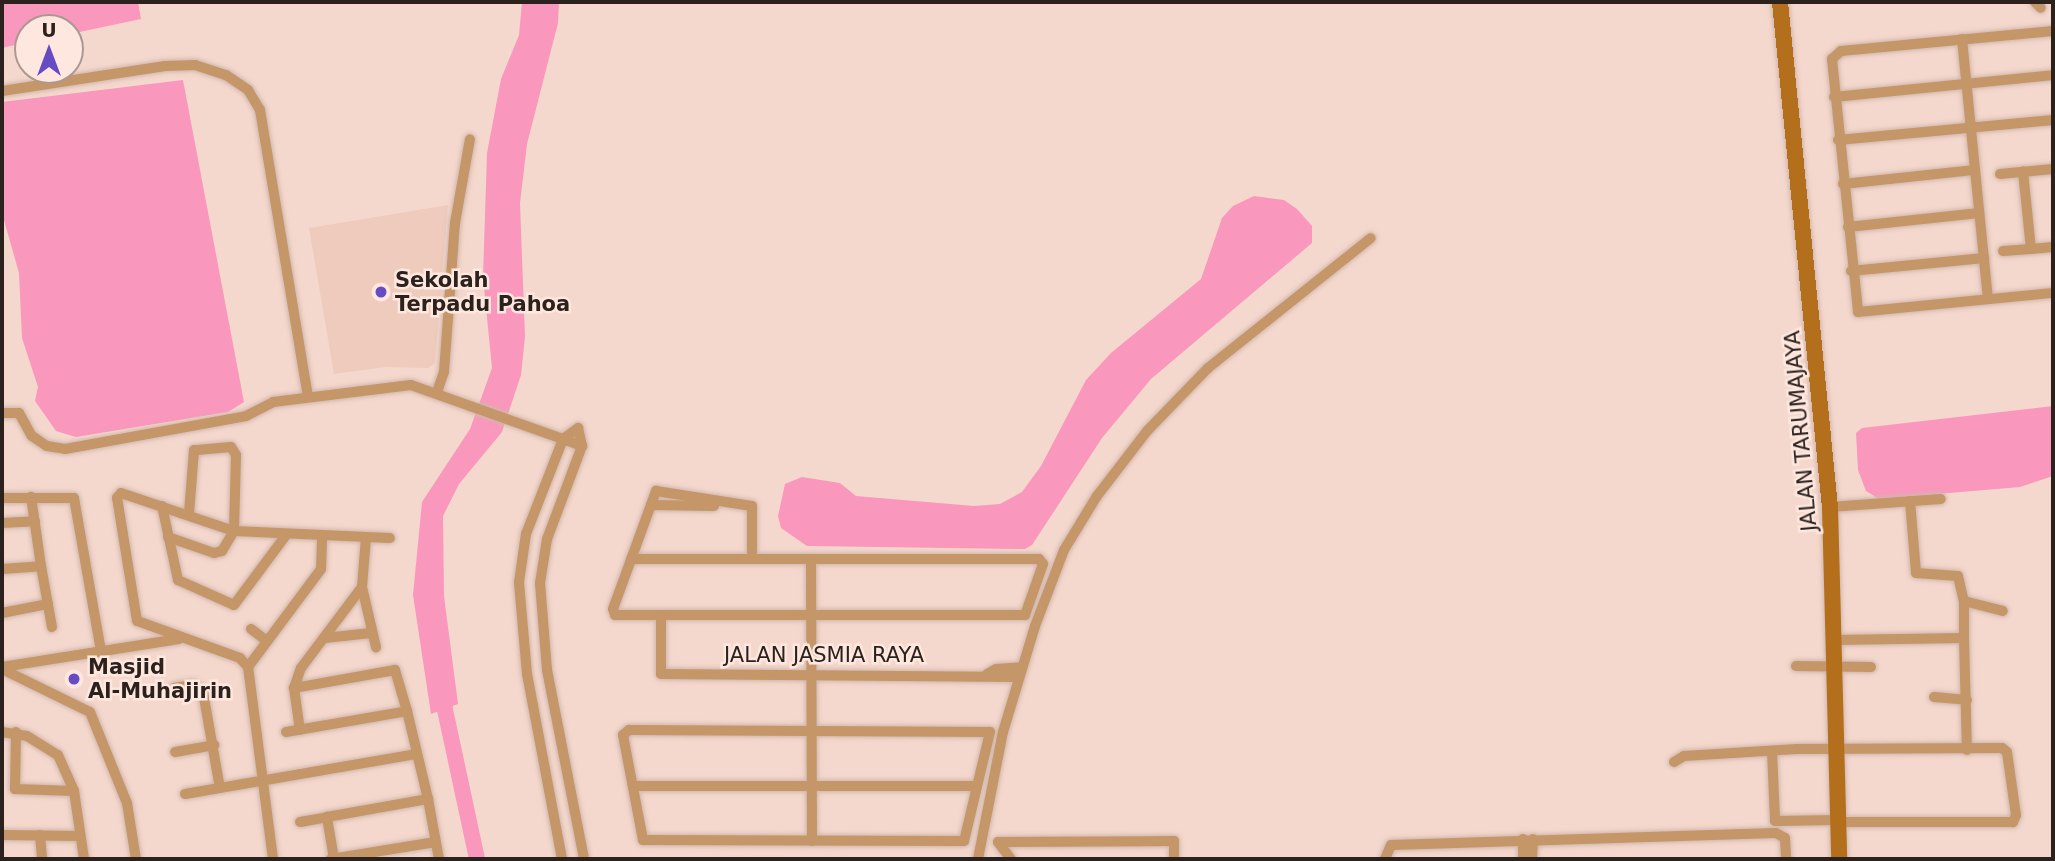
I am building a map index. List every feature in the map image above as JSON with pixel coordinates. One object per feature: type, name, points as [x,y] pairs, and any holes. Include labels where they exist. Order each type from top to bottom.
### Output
[{"type":"street","name":"JALAN TARUMAJAYA","points":[[1780,2],[1836,507],[1842,750],[1839,859]]},
{"type":"street","points":[[2053,31],[1834,53],[1834,97],[1855,307],[1863,313],[2053,293]]},
{"type":"street","points":[[1962,39],[1988,299]]},
{"type":"street","points":[[2,91],[165,66],[195,65],[226,75],[248,90],[260,110],[308,397]]},
{"type":"street","points":[[1834,97],[2053,75]]},
{"type":"street","points":[[1839,140],[2053,120]]},
{"type":"street","points":[[437,393],[444,372],[455,223],[470,139]]},
{"type":"street","points":[[2000,174],[2053,169]]},
{"type":"street","points":[[1843,184],[1975,170]]},
{"type":"street","points":[[2023,171],[2031,249]]},
{"type":"street","points":[[1847,227],[1979,213]]},
{"type":"street","points":[[978,859],[984,811],[1021,672],[1064,550],[1097,496],[1147,430],[1208,368],[1371,238]]},
{"type":"street","points":[[2003,251],[2053,247]]},
{"type":"street","points":[[1851,271],[1984,258]]},
{"type":"street","points":[[2,413],[19,412],[32,436],[47,446],[65,449],[246,416],[273,402],[387,384],[437,393],[562,439]]},
{"type":"street","points":[[562,859],[527,674],[519,582],[526,534],[562,439],[578,428],[582,446],[547,539],[540,583],[547,670],[584,859]]},
{"type":"street","points":[[168,537],[214,553],[222,551],[234,531],[236,455],[231,447],[194,450],[190,513]]},
{"type":"street","points":[[631,559],[1039,559],[1043,564],[1025,615],[620,616],[613,609],[631,559],[656,491],[752,506]]},
{"type":"street","points":[[140,644],[117,498],[121,493],[190,513],[234,531],[322,538],[390,538]]},
{"type":"street","points":[[31,497],[52,626]]},
{"type":"street","points":[[2,498],[74,498],[101,651]]},
{"type":"street","points":[[1836,507],[1941,499]]},
{"type":"street","points":[[1910,500],[1916,573],[1961,577],[1964,601],[1967,750]]},
{"type":"street","points":[[651,505],[752,506]]},
{"type":"street","points":[[162,506],[180,582],[234,605],[240,602],[286,536]]},
{"type":"street","points":[[752,506],[752,559]]},
{"type":"street","points":[[2,523],[34,521]]},
{"type":"street","points":[[248,667],[321,569],[322,538]]},
{"type":"street","points":[[366,538],[362,587],[376,647]]},
{"type":"street","points":[[811,559],[812,841]]},
{"type":"street","points":[[2,569],[41,566]]},
{"type":"street","points":[[300,730],[294,688],[301,668],[362,587]]},
{"type":"street","points":[[1964,601],[2003,611]]},
{"type":"street","points":[[2,613],[48,604]]},
{"type":"street","name":"JALAN JASMIA RAYA","points":[[661,616],[661,674],[987,674],[996,668],[1021,672]]},
{"type":"street","points":[[137,621],[240,659],[248,667],[273,859]]},
{"type":"street","points":[[251,629],[267,641]]},
{"type":"street","points":[[325,638],[371,633]]},
{"type":"street","points":[[5,670],[182,638]]},
{"type":"street","points":[[1839,640],[1964,638]]},
{"type":"street","points":[[1796,666],[1871,667]]},
{"type":"street","points":[[5,670],[90,712],[118,774],[136,859]]},
{"type":"street","points":[[294,688],[396,670],[408,711],[439,859]]},
{"type":"street","points":[[174,688],[193,685],[204,692],[220,788]]},
{"type":"street","points":[[1934,696],[1967,700]]},
{"type":"street","points":[[286,732],[408,711]]},
{"type":"street","points":[[629,730],[812,731],[990,732],[964,841],[643,840],[623,735],[629,730]]},
{"type":"street","points":[[2,732],[16,732],[58,755],[74,791],[84,859]]},
{"type":"street","points":[[16,732],[15,789],[74,791]]},
{"type":"street","points":[[175,751],[214,745]]},
{"type":"street","points":[[1674,762],[1684,756],[1772,751],[2001,748],[2007,752],[2016,815],[2013,822],[1775,821],[1772,751]]},
{"type":"street","points":[[185,794],[416,754]]},
{"type":"street","points":[[633,786],[977,786]]},
{"type":"street","points":[[300,822],[428,799]]},
{"type":"street","points":[[327,817],[333,859],[436,842]]},
{"type":"street","points":[[1385,859],[1391,845],[1776,832],[1785,838],[1786,859]]},
{"type":"street","points":[[2,835],[80,836]]},
{"type":"street","points":[[40,835],[42,859]]},
{"type":"street","points":[[1522,859],[1528,839]]},
{"type":"street","points":[[1528,839],[1532,859]]},
{"type":"street","points":[[1011,859],[998,842],[1174,841],[1174,859]]},
{"type":"shaded area","points":[[2,2],[138,2],[141,19],[84,31],[84,14],[14,14],[14,45],[2,48]]},
{"type":"shaded area","points":[[522,2],[559,2],[558,23],[527,144],[520,203],[525,337],[521,375],[502,432],[459,484],[443,516],[444,596],[458,704],[431,714],[413,595],[422,502],[470,429],[492,368],[483,277],[487,153],[501,79],[519,35]]},
{"type":"shaded area","points":[[183,80],[244,402],[228,412],[76,437],[56,431],[35,401],[38,387],[22,338],[19,273],[2,213],[2,102]]},
{"type":"shaded area","points":[[1254,196],[1284,200],[1297,209],[1312,226],[1312,243],[1151,379],[1102,438],[1032,545],[1025,549],[807,546],[781,528],[778,516],[785,484],[802,477],[840,483],[856,496],[974,506],[1000,504],[1022,492],[1041,466],[1086,380],[1111,353],[1201,279],[1222,218],[1233,206]]},
{"type":"shaded area","name":"Sekolah Terpadu Pahoa","points":[[448,205],[435,363],[428,368],[386,367],[334,374],[309,228]]},
{"type":"shaded area","points":[[2053,406],[2053,476],[2020,487],[1879,499],[1866,491],[1858,470],[1856,433],[1862,428]]},
{"type":"waterway","points":[[441,691],[477,859]]},
{"type":"place","name":"Sekolah Terpadu Pahoa","points":[[381,292]]},
{"type":"place","name":"Masjid Al-Muhajirin","points":[[74,679]]}]
